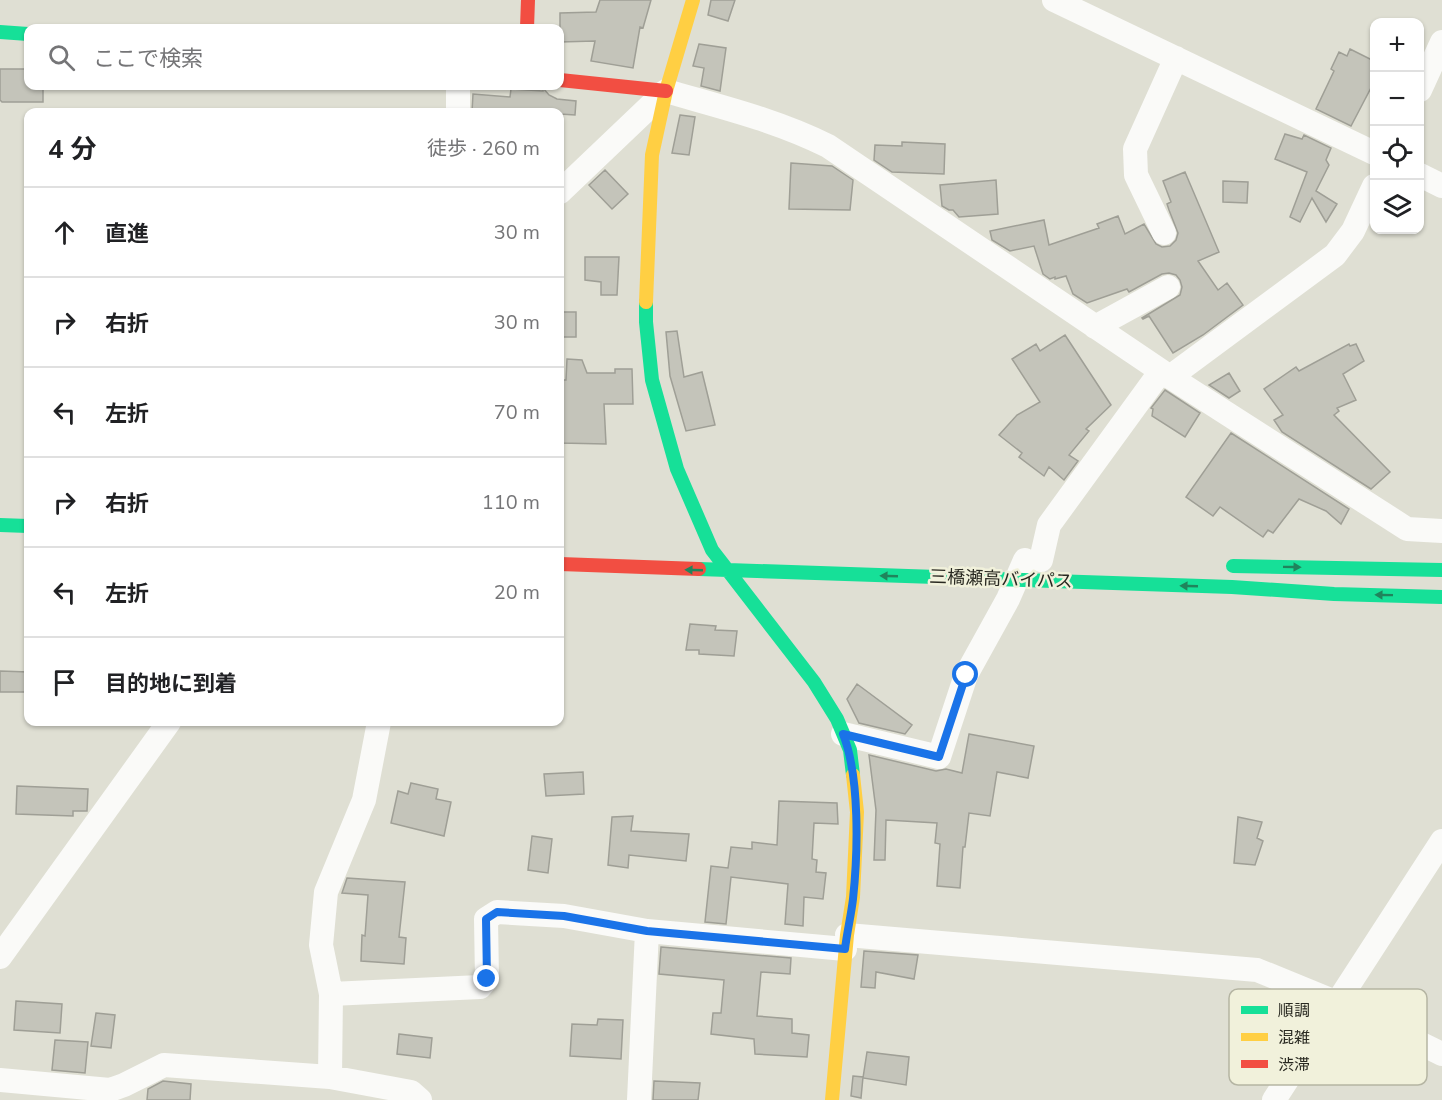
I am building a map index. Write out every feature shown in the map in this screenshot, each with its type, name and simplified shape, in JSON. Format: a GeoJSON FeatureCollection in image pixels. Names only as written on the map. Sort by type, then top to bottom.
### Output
{"type":"FeatureCollection","features":[{"type":"Feature","properties":{"kind":"main road"},"geometry":{"type":"LineString","coordinates":[[527,24],[528,0]]}},
{"type":"Feature","properties":{"kind":"main road"},"geometry":{"type":"LineString","coordinates":[[693,0],[666,91],[652,155],[646,265],[646,322],[652,380],[677,469],[706,550],[728,571],[814,682],[837,718],[850,750],[857,812],[853,897],[846,942],[832,1100]]}},
{"type":"Feature","properties":{"kind":"main road"},"geometry":{"type":"LineString","coordinates":[[0,32],[24,34]]}},
{"type":"Feature","properties":{"kind":"main road"},"geometry":{"type":"LineString","coordinates":[[564,80],[666,91]]}},
{"type":"Feature","properties":{"kind":"main road"},"geometry":{"type":"LineString","coordinates":[[0,525],[24,526]]}},
{"type":"Feature","properties":{"kind":"main road"},"geometry":{"type":"LineString","coordinates":[[706,550],[735,551]]}},
{"type":"Feature","properties":{"kind":"main road","name":"三橋瀬高バイパス"},"geometry":{"type":"LineString","coordinates":[[564,564],[728,571],[1029,564],[1232,587],[1334,594],[1442,597]]}},
{"type":"Feature","properties":{"kind":"main road"},"geometry":{"type":"LineString","coordinates":[[1222,566],[1442,570]]}},
{"type":"Feature","properties":{"kind":"street"},"geometry":{"type":"LineString","coordinates":[[1053,0],[1370,151]]}},
{"type":"Feature","properties":{"kind":"street"},"geometry":{"type":"LineString","coordinates":[[1424,80],[1442,42]]}},
{"type":"Feature","properties":{"kind":"street"},"geometry":{"type":"LineString","coordinates":[[1164,233],[1136,175],[1136,149],[1176,58]]}},
{"type":"Feature","properties":{"kind":"street"},"geometry":{"type":"LineString","coordinates":[[458,90],[458,108]]}},
{"type":"Feature","properties":{"kind":"street"},"geometry":{"type":"LineString","coordinates":[[564,188],[666,91],[805,134],[828,146],[1165,374],[1407,529],[1442,531]]}},
{"type":"Feature","properties":{"kind":"street"},"geometry":{"type":"LineString","coordinates":[[1424,177],[1442,186]]}},
{"type":"Feature","properties":{"kind":"street"},"geometry":{"type":"LineString","coordinates":[[843,734],[939,757],[966,675],[1049,525],[1165,374],[1335,255],[1353,231],[1370,195]]}},
{"type":"Feature","properties":{"kind":"street"},"geometry":{"type":"LineString","coordinates":[[1095,327],[1168,287]]}},
{"type":"Feature","properties":{"kind":"street"},"geometry":{"type":"LineString","coordinates":[[0,957],[166,726]]}},
{"type":"Feature","properties":{"kind":"street"},"geometry":{"type":"LineString","coordinates":[[330,1077],[331,994],[321,945],[326,892],[364,800],[378,726]]}},
{"type":"Feature","properties":{"kind":"street"},"geometry":{"type":"LineString","coordinates":[[1347,989],[1442,841]]}},
{"type":"Feature","properties":{"kind":"street"},"geometry":{"type":"LineString","coordinates":[[331,994],[480,987],[487,979],[486,919],[497,912],[564,916],[647,931],[1257,970],[1304,989]]}},
{"type":"Feature","properties":{"kind":"street"},"geometry":{"type":"LineString","coordinates":[[639,1100],[647,931]]}},
{"type":"Feature","properties":{"kind":"street"},"geometry":{"type":"LineString","coordinates":[[1427,1047],[1442,1054]]}},
{"type":"Feature","properties":{"kind":"street"},"geometry":{"type":"LineString","coordinates":[[0,1080],[123,1093],[164,1065],[330,1077],[411,1092],[420,1100]]}},
{"type":"Feature","properties":{"kind":"street"},"geometry":{"type":"LineString","coordinates":[[1274,1100],[1284,1085]]}},
{"type":"Feature","properties":{"kind":"building"},"geometry":{"type":"Polygon","coordinates":[[[600,0],[651,0],[643,28],[640,27],[633,68],[591,61],[595,41],[564,42],[564,24],[560,24],[560,13],[596,12],[600,0]]]}},
{"type":"Feature","properties":{"kind":"building"},"geometry":{"type":"Polygon","coordinates":[[[711,0],[735,0],[728,21],[708,15],[711,0]]]}},
{"type":"Feature","properties":{"kind":"building"},"geometry":{"type":"Polygon","coordinates":[[[699,44],[726,48],[720,91],[701,86],[704,68],[693,66],[699,44]]]}},
{"type":"Feature","properties":{"kind":"building"},"geometry":{"type":"Polygon","coordinates":[[[1350,49],[1370,59],[1370,90],[1351,126],[1316,109],[1334,71],[1331,69],[1339,52],[1347,56],[1350,49]]]}},
{"type":"Feature","properties":{"kind":"building"},"geometry":{"type":"Polygon","coordinates":[[[0,69],[24,69],[24,90],[43,90],[43,102],[2,102],[0,100],[0,69]]]}},
{"type":"Feature","properties":{"kind":"building"},"geometry":{"type":"Polygon","coordinates":[[[511,90],[543,91],[557,99],[576,101],[575,115],[564,114],[564,108],[472,108],[473,94],[510,97],[511,90]]]}},
{"type":"Feature","properties":{"kind":"building"},"geometry":{"type":"Polygon","coordinates":[[[680,115],[695,117],[689,155],[672,153],[680,115]]]}},
{"type":"Feature","properties":{"kind":"building"},"geometry":{"type":"Polygon","coordinates":[[[1285,134],[1302,139],[1304,135],[1331,148],[1326,160],[1329,165],[1316,191],[1337,204],[1326,222],[1312,198],[1300,222],[1290,217],[1307,172],[1275,159],[1285,134]]]}},
{"type":"Feature","properties":{"kind":"building"},"geometry":{"type":"Polygon","coordinates":[[[902,142],[945,144],[944,174],[892,172],[874,160],[875,145],[902,146],[902,142]]]}},
{"type":"Feature","properties":{"kind":"building"},"geometry":{"type":"Polygon","coordinates":[[[791,163],[832,166],[853,180],[850,210],[789,209],[791,163]]]}},
{"type":"Feature","properties":{"kind":"building"},"geometry":{"type":"Polygon","coordinates":[[[605,170],[628,194],[612,209],[589,185],[605,170]]]}},
{"type":"Feature","properties":{"kind":"building"},"geometry":{"type":"Polygon","coordinates":[[[1185,172],[1219,252],[1198,261],[1218,290],[1227,283],[1243,305],[1203,335],[1173,353],[1149,316],[1142,318],[1180,295],[1182,287],[1176,275],[1162,274],[1129,292],[1127,289],[1087,303],[1073,294],[1066,276],[1050,279],[1043,274],[1034,246],[1010,251],[992,240],[990,231],[1044,220],[1049,245],[1099,228],[1097,224],[1118,216],[1125,234],[1144,224],[1156,244],[1162,247],[1170,246],[1176,240],[1178,233],[1167,204],[1171,202],[1163,181],[1185,172]]]}},
{"type":"Feature","properties":{"kind":"building"},"geometry":{"type":"Polygon","coordinates":[[[996,180],[998,214],[959,217],[953,210],[942,206],[940,185],[996,180]]]}},
{"type":"Feature","properties":{"kind":"building"},"geometry":{"type":"Polygon","coordinates":[[[1223,181],[1248,182],[1247,203],[1223,202],[1223,181]]]}},
{"type":"Feature","properties":{"kind":"building"},"geometry":{"type":"Polygon","coordinates":[[[585,257],[619,257],[617,295],[601,295],[601,282],[585,280],[585,257]]]}},
{"type":"Feature","properties":{"kind":"building"},"geometry":{"type":"Polygon","coordinates":[[[564,312],[576,312],[576,337],[564,337],[564,312]]]}},
{"type":"Feature","properties":{"kind":"building"},"geometry":{"type":"Polygon","coordinates":[[[677,331],[684,377],[702,372],[715,425],[686,431],[670,376],[666,332],[677,331]]]}},
{"type":"Feature","properties":{"kind":"building"},"geometry":{"type":"Polygon","coordinates":[[[1065,335],[1111,405],[1086,429],[1089,431],[1069,455],[1078,461],[1064,480],[1049,467],[1044,476],[1019,457],[1022,453],[999,435],[1017,415],[1040,402],[1012,359],[1036,344],[1040,351],[1065,335]]]}},
{"type":"Feature","properties":{"kind":"building"},"geometry":{"type":"Polygon","coordinates":[[[1349,344],[1350,346],[1356,344],[1364,361],[1343,374],[1356,400],[1337,408],[1339,411],[1334,415],[1390,472],[1371,489],[1282,432],[1274,420],[1283,415],[1264,389],[1296,367],[1299,371],[1349,344]]]}},
{"type":"Feature","properties":{"kind":"building"},"geometry":{"type":"Polygon","coordinates":[[[567,359],[582,360],[587,373],[615,373],[615,369],[632,369],[633,404],[604,404],[606,444],[564,443],[564,380],[566,380],[567,359]]]}},
{"type":"Feature","properties":{"kind":"building"},"geometry":{"type":"Polygon","coordinates":[[[1229,373],[1240,391],[1229,398],[1209,385],[1229,373]]]}},
{"type":"Feature","properties":{"kind":"building"},"geometry":{"type":"Polygon","coordinates":[[[1165,390],[1200,413],[1185,437],[1152,416],[1153,409],[1151,408],[1165,390]]]}},
{"type":"Feature","properties":{"kind":"building"},"geometry":{"type":"Polygon","coordinates":[[[1231,433],[1349,509],[1341,524],[1326,511],[1299,499],[1273,533],[1268,530],[1263,537],[1220,507],[1213,516],[1186,497],[1231,433]]]}},
{"type":"Feature","properties":{"kind":"building"},"geometry":{"type":"Polygon","coordinates":[[[690,624],[716,626],[715,630],[737,631],[734,656],[699,654],[699,650],[686,650],[690,624]]]}},
{"type":"Feature","properties":{"kind":"building"},"geometry":{"type":"Polygon","coordinates":[[[0,671],[24,672],[24,692],[0,692],[0,671]]]}},
{"type":"Feature","properties":{"kind":"building"},"geometry":{"type":"Polygon","coordinates":[[[857,684],[912,725],[905,734],[859,723],[847,699],[857,684]]]}},
{"type":"Feature","properties":{"kind":"building"},"geometry":{"type":"Polygon","coordinates":[[[969,734],[1034,746],[1028,778],[997,772],[990,816],[969,813],[965,847],[963,847],[960,888],[937,886],[940,844],[935,843],[937,823],[886,820],[885,860],[874,860],[876,810],[869,755],[936,771],[946,769],[962,773],[969,734]]]}},
{"type":"Feature","properties":{"kind":"building"},"geometry":{"type":"Polygon","coordinates":[[[583,772],[584,794],[546,796],[544,774],[583,772]]]}},
{"type":"Feature","properties":{"kind":"building"},"geometry":{"type":"Polygon","coordinates":[[[411,783],[438,789],[436,799],[451,802],[444,836],[391,823],[398,791],[408,794],[411,783]]]}},
{"type":"Feature","properties":{"kind":"building"},"geometry":{"type":"Polygon","coordinates":[[[17,786],[88,789],[87,811],[73,811],[73,816],[16,814],[17,786]]]}},
{"type":"Feature","properties":{"kind":"building"},"geometry":{"type":"Polygon","coordinates":[[[779,801],[837,803],[838,824],[814,823],[812,859],[817,860],[816,872],[826,873],[823,899],[804,897],[803,926],[785,924],[788,884],[731,877],[726,924],[705,922],[711,866],[728,868],[731,847],[752,849],[752,842],[777,845],[779,801]]]}},
{"type":"Feature","properties":{"kind":"building"},"geometry":{"type":"Polygon","coordinates":[[[633,816],[631,831],[689,834],[686,861],[629,855],[628,868],[608,865],[612,817],[633,816]]]}},
{"type":"Feature","properties":{"kind":"building"},"geometry":{"type":"Polygon","coordinates":[[[1238,817],[1262,822],[1257,838],[1263,841],[1255,865],[1234,863],[1238,817]]]}},
{"type":"Feature","properties":{"kind":"building"},"geometry":{"type":"Polygon","coordinates":[[[532,836],[552,839],[548,873],[528,870],[532,836]]]}},
{"type":"Feature","properties":{"kind":"building"},"geometry":{"type":"Polygon","coordinates":[[[347,878],[405,882],[399,937],[406,938],[404,964],[361,961],[368,895],[342,893],[347,878]]]}},
{"type":"Feature","properties":{"kind":"building"},"geometry":{"type":"Polygon","coordinates":[[[661,947],[791,958],[790,974],[761,972],[757,1016],[792,1019],[792,1033],[809,1035],[807,1057],[755,1054],[754,1039],[711,1034],[713,1013],[721,1013],[724,980],[659,974],[661,947]]]}},
{"type":"Feature","properties":{"kind":"building"},"geometry":{"type":"Polygon","coordinates":[[[864,951],[918,955],[914,979],[876,972],[875,988],[861,987],[864,951]]]}},
{"type":"Feature","properties":{"kind":"building"},"geometry":{"type":"Polygon","coordinates":[[[16,1001],[62,1004],[60,1033],[14,1030],[16,1001]]]}},
{"type":"Feature","properties":{"kind":"building"},"geometry":{"type":"Polygon","coordinates":[[[96,1013],[115,1015],[111,1048],[91,1046],[96,1013]]]}},
{"type":"Feature","properties":{"kind":"building"},"geometry":{"type":"Polygon","coordinates":[[[598,1019],[623,1020],[621,1059],[570,1056],[572,1024],[597,1025],[598,1019]]]}},
{"type":"Feature","properties":{"kind":"building"},"geometry":{"type":"Polygon","coordinates":[[[399,1034],[432,1038],[430,1058],[397,1054],[399,1034]]]}},
{"type":"Feature","properties":{"kind":"building"},"geometry":{"type":"Polygon","coordinates":[[[55,1040],[88,1042],[85,1073],[52,1070],[55,1040]]]}},
{"type":"Feature","properties":{"kind":"building"},"geometry":{"type":"Polygon","coordinates":[[[867,1052],[909,1057],[906,1085],[863,1078],[867,1052]]]}},
{"type":"Feature","properties":{"kind":"building"},"geometry":{"type":"Polygon","coordinates":[[[853,1076],[863,1077],[861,1098],[851,1096],[853,1076]]]}},
{"type":"Feature","properties":{"kind":"building"},"geometry":{"type":"Polygon","coordinates":[[[163,1081],[191,1084],[190,1100],[147,1100],[148,1089],[163,1081]]]}},
{"type":"Feature","properties":{"kind":"building"},"geometry":{"type":"Polygon","coordinates":[[[654,1081],[700,1083],[698,1100],[653,1100],[654,1081]]]}},
{"type":"Feature","properties":{"kind":"traffic: fast"},"geometry":{"type":"LineString","coordinates":[[0,32],[24,34]]}},
{"type":"Feature","properties":{"kind":"traffic: fast"},"geometry":{"type":"LineString","coordinates":[[646,302],[652,380],[677,469],[712,550],[814,682],[837,719],[850,750],[853,775]]}},
{"type":"Feature","properties":{"kind":"traffic: fast"},"geometry":{"type":"LineString","coordinates":[[0,525],[24,526]]}},
{"type":"Feature","properties":{"kind":"traffic: fast"},"geometry":{"type":"LineString","coordinates":[[1233,566],[1442,570]]}},
{"type":"Feature","properties":{"kind":"traffic: fast"},"geometry":{"type":"LineString","coordinates":[[699,569],[1232,587],[1334,594],[1442,597]]}},
{"type":"Feature","properties":{"kind":"traffic: slow"},"geometry":{"type":"LineString","coordinates":[[646,302],[652,155],[666,91],[693,0]]}},
{"type":"Feature","properties":{"kind":"traffic: slow"},"geometry":{"type":"LineString","coordinates":[[832,1100],[847,935],[853,897],[857,812],[853,775]]}},
{"type":"Feature","properties":{"kind":"traffic: jam"},"geometry":{"type":"LineString","coordinates":[[527,24],[528,0]]}},
{"type":"Feature","properties":{"kind":"traffic: jam"},"geometry":{"type":"LineString","coordinates":[[564,80],[666,91]]}},
{"type":"Feature","properties":{"kind":"traffic: jam"},"geometry":{"type":"LineString","coordinates":[[564,564],[699,569]]}},
{"type":"Feature","properties":{"kind":"route"},"geometry":{"type":"LineString","coordinates":[[487,979],[486,919],[497,912],[564,916],[647,931],[845,949],[853,897],[857,812],[850,750],[843,734],[939,757],[966,675]]}}]}
